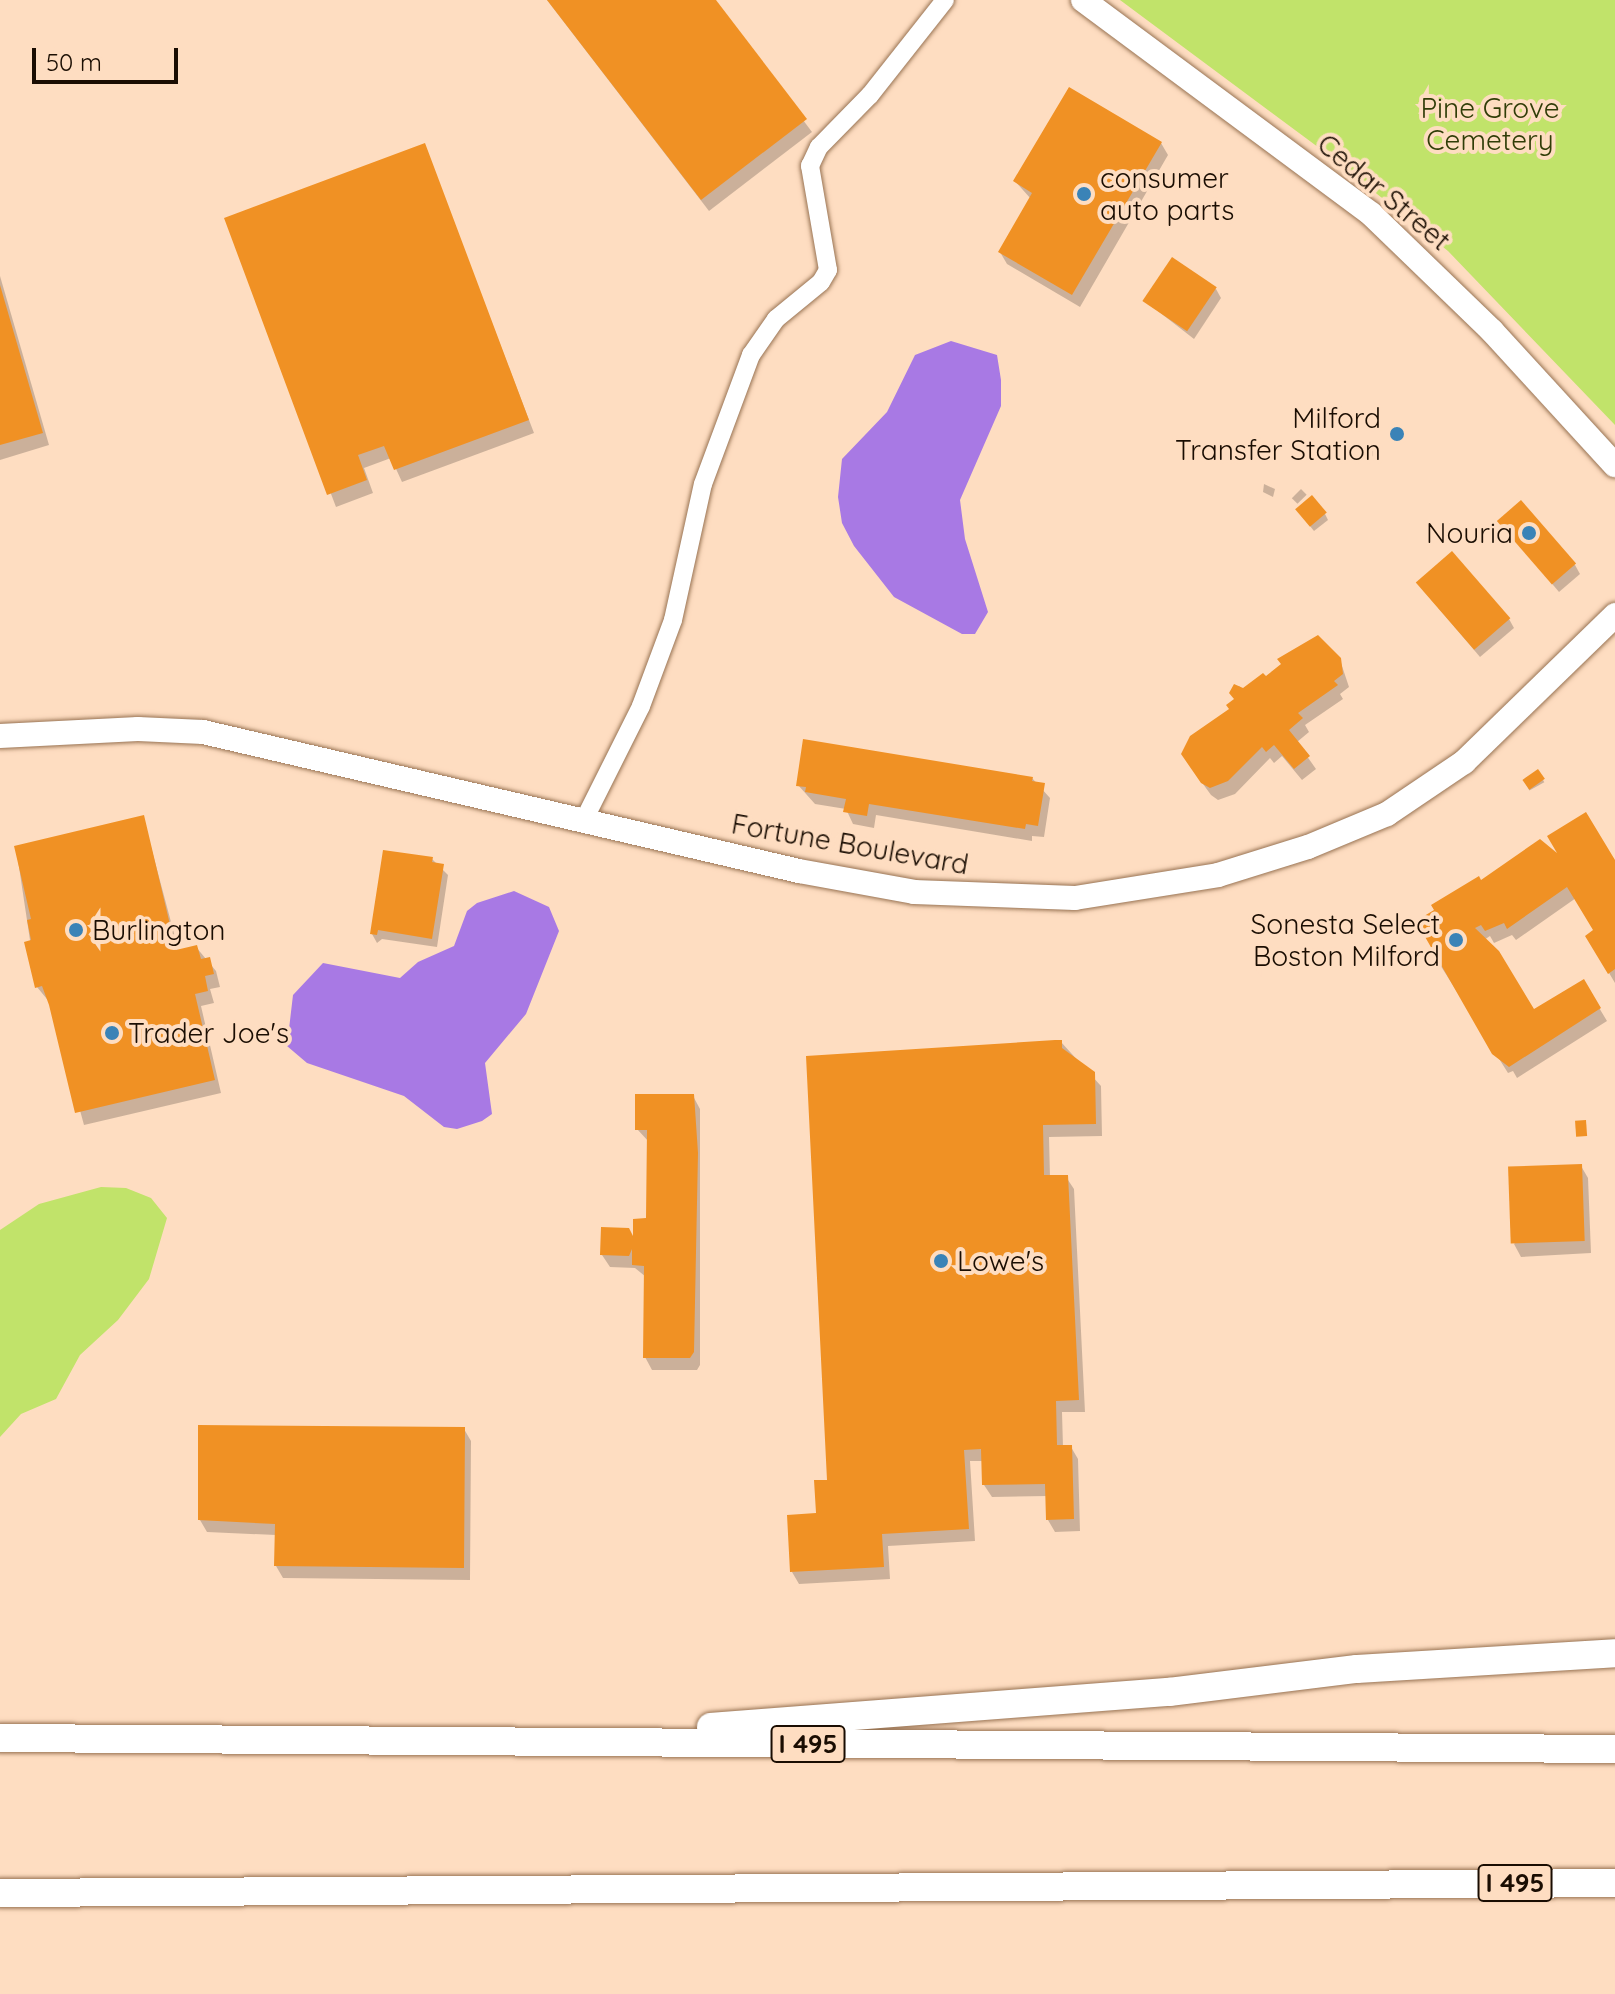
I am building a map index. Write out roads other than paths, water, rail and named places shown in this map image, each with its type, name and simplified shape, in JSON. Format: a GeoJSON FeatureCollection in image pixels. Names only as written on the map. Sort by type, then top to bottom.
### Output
{"type":"FeatureCollection","features":[{"type":"Feature","properties":{"kind":"highway"},"geometry":{"type":"LineString","coordinates":[[499,1742],[963,1709],[1357,1669],[1615,1653]]}},
{"type":"Feature","properties":{"kind":"highway","name":"I 495"},"geometry":{"type":"LineString","coordinates":[[0,1738],[1615,1749]]}},
{"type":"Feature","properties":{"kind":"highway"},"geometry":{"type":"LineString","coordinates":[[1414,1881],[1615,1902]]}},
{"type":"Feature","properties":{"kind":"highway","name":"I 495"},"geometry":{"type":"LineString","coordinates":[[0,1893],[1414,1881],[1615,1883]]}},
{"type":"Feature","properties":{"kind":"main road","name":"Cedar Street"},"geometry":{"type":"LineString","coordinates":[[1083,0],[1371,214],[1502,341],[1615,465]]}},
{"type":"Feature","properties":{"kind":"main road","name":"Fortune Boulevard"},"geometry":{"type":"LineString","coordinates":[[0,736],[138,729],[203,732],[789,869],[914,892],[1043,898],[1142,891],[1260,863],[1407,804],[1464,762],[1615,615]]}},
{"type":"Feature","properties":{"kind":"main road"},"geometry":{"type":"LineString","coordinates":[[1570,661],[1615,639]]}},
{"type":"Feature","properties":{"kind":"street"},"geometry":{"type":"LineString","coordinates":[[584,820],[641,706],[673,620],[703,484],[751,355],[776,319],[821,282],[828,270],[810,166],[819,147],[870,95],[945,0]]}},
{"type":"Feature","properties":{"kind":"place","name":"consumer auto parts"},"geometry":{"type":"Point","coordinates":[1084,194]}},
{"type":"Feature","properties":{"kind":"place","name":"Milford Transfer Station"},"geometry":{"type":"Point","coordinates":[1397,434]}},
{"type":"Feature","properties":{"kind":"place","name":"Nouria"},"geometry":{"type":"Point","coordinates":[1529,533]}},
{"type":"Feature","properties":{"kind":"place","name":"Burlington"},"geometry":{"type":"Point","coordinates":[76,930]}},
{"type":"Feature","properties":{"kind":"place","name":"Sonesta Select Boston Milford"},"geometry":{"type":"Point","coordinates":[1456,940]}},
{"type":"Feature","properties":{"kind":"place","name":"Trader Joe's"},"geometry":{"type":"Point","coordinates":[112,1033]}},
{"type":"Feature","properties":{"kind":"place","name":"Lowe's"},"geometry":{"type":"Point","coordinates":[941,1261]}},
{"type":"Feature","properties":{"kind":"park label","name":"Pine Grove Cemetery"},"geometry":{"type":"Point","coordinates":[1490,124]}}]}
